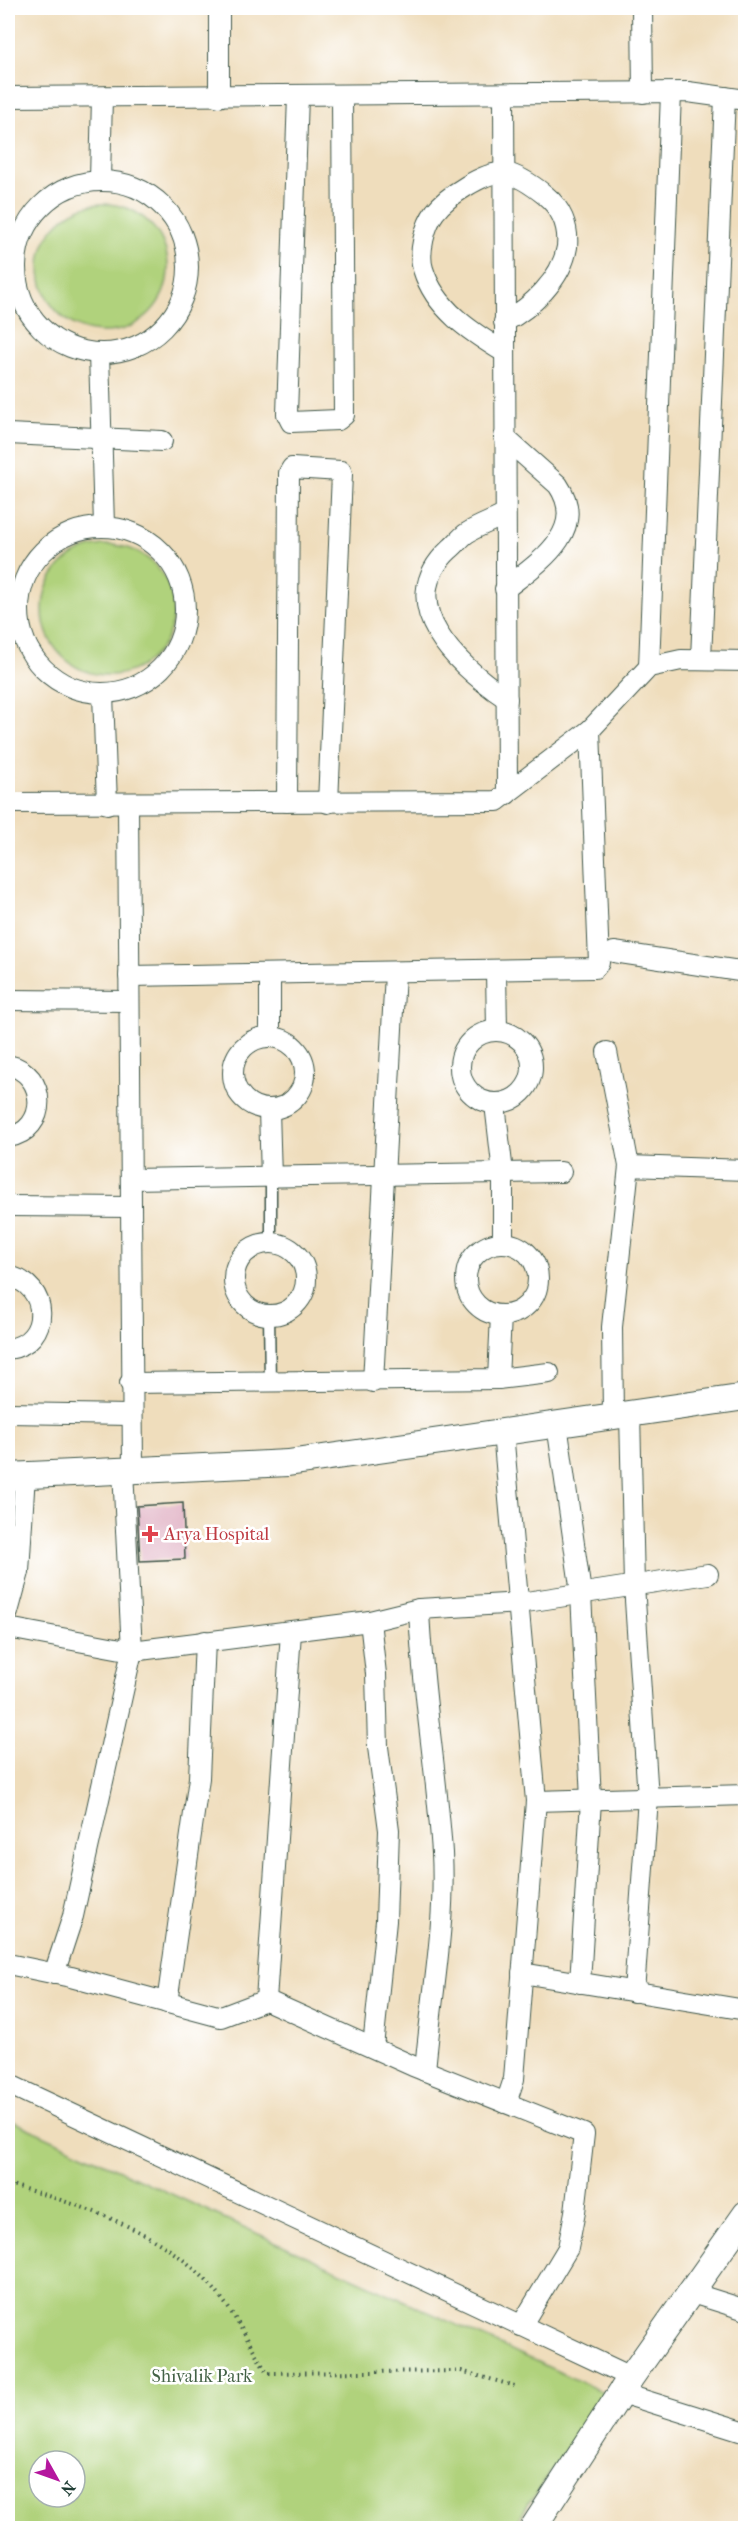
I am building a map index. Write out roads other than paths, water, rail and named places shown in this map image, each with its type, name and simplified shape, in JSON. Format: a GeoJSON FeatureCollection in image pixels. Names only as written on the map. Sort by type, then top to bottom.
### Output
{"type":"FeatureCollection","features":[{"type":"Feature","properties":{"kind":"street"},"geometry":{"type":"LineString","coordinates":[[219,8],[219,97]]}},
{"type":"Feature","properties":{"kind":"street"},"geometry":{"type":"LineString","coordinates":[[642,8],[643,93]]}},
{"type":"Feature","properties":{"kind":"street"},"geometry":{"type":"LineString","coordinates":[[8,97],[687,92],[746,100]]}},
{"type":"Feature","properties":{"kind":"street"},"geometry":{"type":"LineString","coordinates":[[649,667],[671,93]]}},
{"type":"Feature","properties":{"kind":"street"},"geometry":{"type":"LineString","coordinates":[[504,94],[504,515],[507,794]]}},
{"type":"Feature","properties":{"kind":"street"},"geometry":{"type":"LineString","coordinates":[[297,96],[287,414],[291,422],[338,420],[344,415],[342,96]]}},
{"type":"Feature","properties":{"kind":"street"},"geometry":{"type":"LineString","coordinates":[[100,180],[102,97]]}},
{"type":"Feature","properties":{"kind":"street"},"geometry":{"type":"LineString","coordinates":[[701,659],[725,97]]}},
{"type":"Feature","properties":{"kind":"street"},"geometry":{"type":"LineString","coordinates":[[504,322],[519,315],[552,280],[565,257],[567,244],[564,220],[552,201],[543,193],[505,173],[488,174],[471,182],[435,211],[422,253],[423,268],[445,308],[462,325],[504,352]]}},
{"type":"Feature","properties":{"kind":"street"},"geometry":{"type":"LineString","coordinates":[[100,180],[134,187],[163,205],[182,234],[189,267],[185,290],[176,311],[162,329],[143,343],[122,351],[99,353],[73,348],[49,336],[31,316],[19,293],[16,266],[20,240],[38,210],[51,197],[74,185],[100,180]]}},
{"type":"Feature","properties":{"kind":"street"},"geometry":{"type":"LineString","coordinates":[[99,353],[104,526]]}},
{"type":"Feature","properties":{"kind":"street"},"geometry":{"type":"LineString","coordinates":[[8,434],[162,441]]}},
{"type":"Feature","properties":{"kind":"street"},"geometry":{"type":"LineString","coordinates":[[504,437],[558,485],[564,494],[569,516],[567,529],[556,545],[505,589]]}},
{"type":"Feature","properties":{"kind":"street"},"geometry":{"type":"LineString","coordinates":[[287,802],[289,473],[292,468],[340,471],[342,474],[328,803]]}},
{"type":"Feature","properties":{"kind":"street"},"geometry":{"type":"LineString","coordinates":[[504,515],[466,534],[438,560],[429,579],[426,601],[431,623],[448,648],[486,684],[507,699]]}},
{"type":"Feature","properties":{"kind":"street"},"geometry":{"type":"LineString","coordinates":[[104,526],[132,531],[157,546],[175,569],[185,596],[184,625],[175,652],[156,674],[131,689],[103,694],[73,688],[46,674],[33,658],[23,640],[18,620],[19,600],[24,580],[34,562],[47,547],[64,535],[83,528],[104,526]]}},
{"type":"Feature","properties":{"kind":"street"},"geometry":{"type":"LineString","coordinates":[[8,803],[497,801],[590,730],[649,667],[681,660],[746,661]]}},
{"type":"Feature","properties":{"kind":"street"},"geometry":{"type":"LineString","coordinates":[[103,694],[107,804]]}},
{"type":"Feature","properties":{"kind":"street"},"geometry":{"type":"LineString","coordinates":[[129,976],[595,968],[599,963],[590,730]]}},
{"type":"Feature","properties":{"kind":"street"},"geometry":{"type":"LineString","coordinates":[[54,1974],[73,1916],[132,1651],[128,1470],[131,1179],[128,804]]}},
{"type":"Feature","properties":{"kind":"street"},"geometry":{"type":"LineString","coordinates":[[614,952],[746,972]]}},
{"type":"Feature","properties":{"kind":"street"},"geometry":{"type":"LineString","coordinates":[[496,971],[497,1030]]}},
{"type":"Feature","properties":{"kind":"street"},"geometry":{"type":"LineString","coordinates":[[373,1382],[394,973]]}},
{"type":"Feature","properties":{"kind":"street"},"geometry":{"type":"LineString","coordinates":[[270,975],[270,1036]]}},
{"type":"Feature","properties":{"kind":"street"},"geometry":{"type":"LineString","coordinates":[[8,1000],[129,1001]]}},
{"type":"Feature","properties":{"kind":"street"},"geometry":{"type":"LineString","coordinates":[[497,1030],[510,1033],[520,1039],[528,1049],[532,1061],[532,1074],[523,1091],[508,1102],[495,1104],[474,1096],[466,1088],[459,1066],[467,1045],[485,1032],[497,1030]]}},
{"type":"Feature","properties":{"kind":"street"},"geometry":{"type":"LineString","coordinates":[[270,1036],[283,1039],[294,1046],[302,1055],[306,1067],[305,1080],[300,1092],[286,1105],[268,1110],[247,1102],[239,1094],[232,1072],[240,1051],[259,1038],[270,1036]]}},
{"type":"Feature","properties":{"kind":"street"},"geometry":{"type":"LineString","coordinates":[[607,1053],[629,1166],[612,1327],[622,1416],[648,1798],[634,1992]]}},
{"type":"Feature","properties":{"kind":"street"},"geometry":{"type":"LineString","coordinates":[[8,1065],[27,1074],[35,1084],[39,1096],[39,1108],[34,1120],[26,1130],[8,1137]]}},
{"type":"Feature","properties":{"kind":"street"},"geometry":{"type":"LineString","coordinates":[[495,1104],[503,1173],[502,1242]]}},
{"type":"Feature","properties":{"kind":"street"},"geometry":{"type":"LineString","coordinates":[[268,1110],[271,1178]]}},
{"type":"Feature","properties":{"kind":"street"},"geometry":{"type":"LineString","coordinates":[[629,1166],[746,1170]]}},
{"type":"Feature","properties":{"kind":"street"},"geometry":{"type":"LineString","coordinates":[[131,1179],[561,1172]]}},
{"type":"Feature","properties":{"kind":"street"},"geometry":{"type":"LineString","coordinates":[[8,1206],[131,1207]]}},
{"type":"Feature","properties":{"kind":"street"},"geometry":{"type":"LineString","coordinates":[[271,1242],[292,1250],[300,1258],[306,1280],[304,1291],[291,1309],[269,1315],[256,1313],[241,1302],[233,1285],[238,1260],[247,1250],[258,1244],[271,1242]]}},
{"type":"Feature","properties":{"kind":"street"},"geometry":{"type":"LineString","coordinates":[[502,1242],[515,1244],[530,1256],[538,1273],[538,1286],[525,1307],[513,1313],[501,1315],[480,1308],[472,1300],[465,1278],[467,1267],[481,1248],[502,1242]]}},
{"type":"Feature","properties":{"kind":"street"},"geometry":{"type":"LineString","coordinates":[[8,1276],[27,1284],[35,1292],[42,1314],[34,1335],[26,1343],[8,1349]]}},
{"type":"Feature","properties":{"kind":"street"},"geometry":{"type":"LineString","coordinates":[[498,1379],[501,1315]]}},
{"type":"Feature","properties":{"kind":"street"},"geometry":{"type":"LineString","coordinates":[[130,1383],[373,1382],[498,1379],[549,1373]]}},
{"type":"Feature","properties":{"kind":"street"},"geometry":{"type":"LineString","coordinates":[[8,1612],[19,1572],[16,1475],[288,1462],[746,1397]]}},
{"type":"Feature","properties":{"kind":"street"},"geometry":{"type":"LineString","coordinates":[[8,1413],[130,1415]]}},
{"type":"Feature","properties":{"kind":"street"},"geometry":{"type":"LineString","coordinates":[[557,1424],[581,1593],[591,1800],[580,1983]]}},
{"type":"Feature","properties":{"kind":"street"},"geometry":{"type":"LineString","coordinates":[[503,1432],[536,1801],[514,2079],[506,2103]]}},
{"type":"Feature","properties":{"kind":"street"},"geometry":{"type":"LineString","coordinates":[[8,1628],[132,1651],[370,1622],[419,1609],[520,1603],[708,1574]]}},
{"type":"Feature","properties":{"kind":"street"},"geometry":{"type":"LineString","coordinates":[[419,1609],[421,1656],[442,1854],[442,1917],[425,2071]]}},
{"type":"Feature","properties":{"kind":"street"},"geometry":{"type":"LineString","coordinates":[[370,1622],[376,1674],[378,1747],[389,1830],[386,1921],[373,2047]]}},
{"type":"Feature","properties":{"kind":"street"},"geometry":{"type":"LineString","coordinates":[[266,2000],[291,1632]]}},
{"type":"Feature","properties":{"kind":"street"},"geometry":{"type":"LineString","coordinates":[[167,2003],[199,1778],[205,1641]]}},
{"type":"Feature","properties":{"kind":"street"},"geometry":{"type":"LineString","coordinates":[[536,1801],[746,1795]]}},
{"type":"Feature","properties":{"kind":"street"},"geometry":{"type":"LineString","coordinates":[[8,1964],[221,2017],[266,2000],[425,2071],[584,2134],[575,2212],[568,2248],[521,2326]]}},
{"type":"Feature","properties":{"kind":"street"},"geometry":{"type":"LineString","coordinates":[[522,1973],[746,2010]]}},
{"type":"Feature","properties":{"kind":"street"},"geometry":{"type":"LineString","coordinates":[[8,2085],[521,2326],[626,2385],[746,2432]]}},
{"type":"Feature","properties":{"kind":"street"},"geometry":{"type":"LineString","coordinates":[[533,2529],[626,2385],[746,2214]]}},
{"type":"Feature","properties":{"kind":"street"},"geometry":{"type":"LineString","coordinates":[[692,2293],[746,2310]]}},
{"type":"Feature","properties":{"kind":"lane"},"geometry":{"type":"LineString","coordinates":[[271,1178],[271,1242]]}},
{"type":"Feature","properties":{"kind":"lane"},"geometry":{"type":"LineString","coordinates":[[269,1315],[270,1383]]}},
{"type":"Feature","properties":{"kind":"place","name":"Arya Hospital"},"geometry":{"type":"Point","coordinates":[150,1534]}},
{"type":"Feature","properties":{"kind":"park label","name":"Shivalik Park"},"geometry":{"type":"Point","coordinates":[202,2376]}}]}
